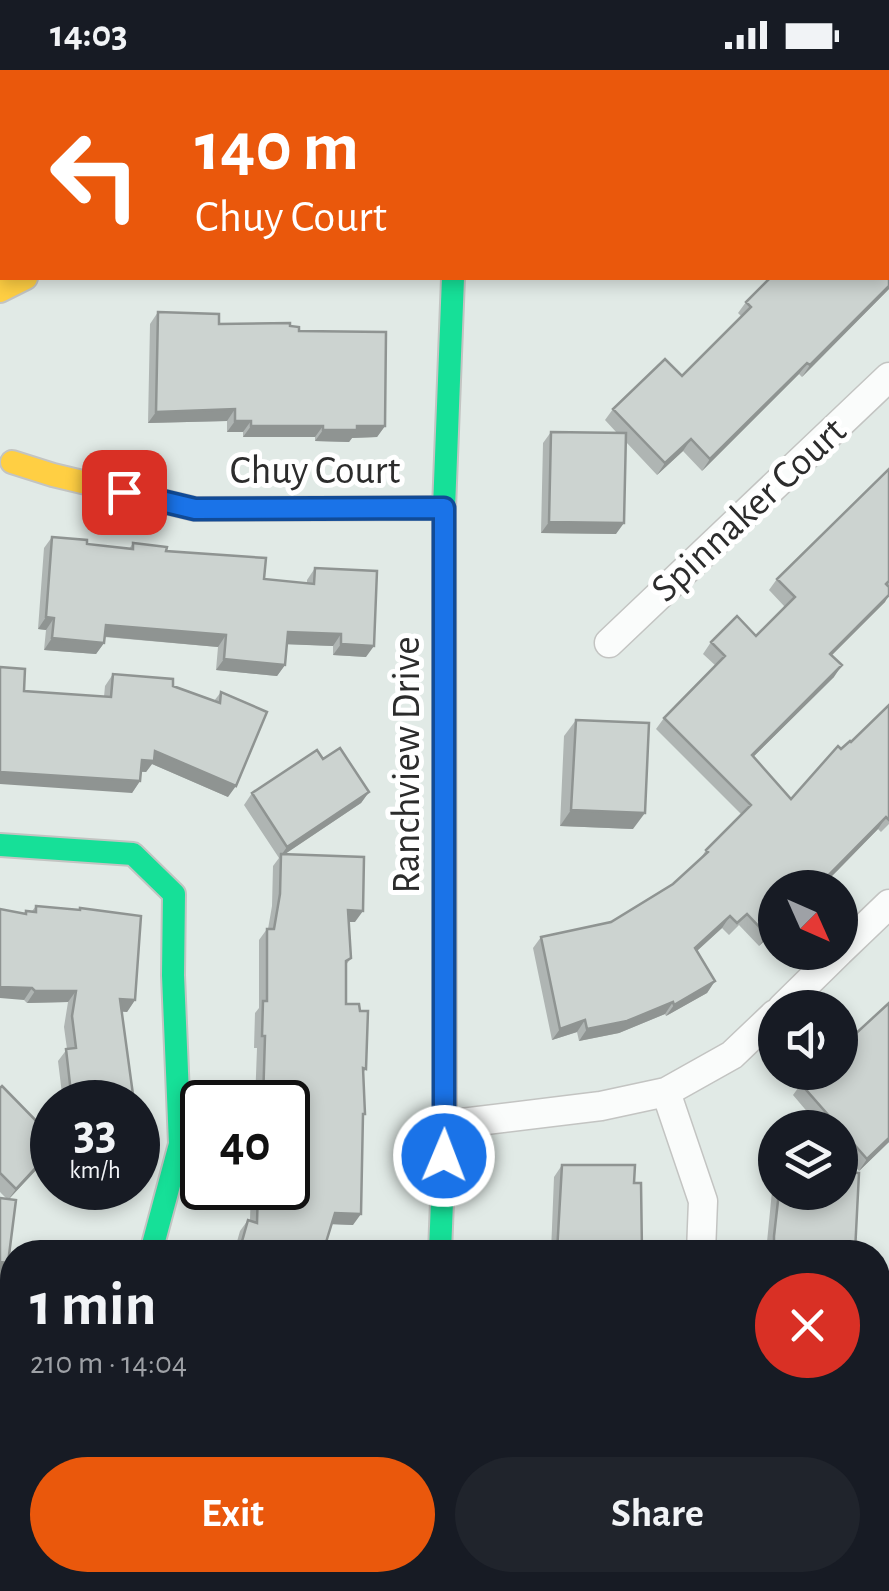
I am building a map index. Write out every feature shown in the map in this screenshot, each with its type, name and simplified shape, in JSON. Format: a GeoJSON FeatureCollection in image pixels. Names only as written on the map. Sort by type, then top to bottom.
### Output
{"type":"FeatureCollection","features":[{"type":"Feature","properties":{"kind":"street","name":"Ranchview Drive"},"geometry":{"type":"LineString","coordinates":[[440,1240],[445,1125],[444,508],[453,280]]}},
{"type":"Feature","properties":{"kind":"street","name":"Spinnaker Court"},"geometry":{"type":"LineString","coordinates":[[609,643],[889,377]]}},
{"type":"Feature","properties":{"kind":"street","name":"Chuy Court"},"geometry":{"type":"LineString","coordinates":[[12,462],[195,509],[444,508]]}},
{"type":"Feature","properties":{"kind":"street"},"geometry":{"type":"LineString","coordinates":[[0,845],[133,854],[174,894],[180,1144],[154,1240]]}},
{"type":"Feature","properties":{"kind":"street"},"geometry":{"type":"LineString","coordinates":[[858,934],[889,904]]}},
{"type":"Feature","properties":{"kind":"street"},"geometry":{"type":"LineString","coordinates":[[800,990],[821,970]]}},
{"type":"Feature","properties":{"kind":"street"},"geometry":{"type":"LineString","coordinates":[[445,1125],[601,1106],[666,1092],[732,1055],[758,1030]]}},
{"type":"Feature","properties":{"kind":"street"},"geometry":{"type":"LineString","coordinates":[[666,1092],[703,1201],[701,1240]]}},
{"type":"Feature","properties":{"kind":"building"},"geometry":{"type":"Polygon","coordinates":[[[768,280],[889,280],[889,286],[810,365],[807,363],[710,459],[691,439],[665,463],[613,409],[665,359],[682,376],[751,307],[746,302],[768,280]]]}},
{"type":"Feature","properties":{"kind":"building"},"geometry":{"type":"Polygon","coordinates":[[[158,312],[219,314],[219,324],[290,323],[299,331],[386,332],[385,426],[323,430],[323,426],[251,426],[251,421],[235,421],[235,409],[156,412],[158,312]]]}},
{"type":"Feature","properties":{"kind":"building"},"geometry":{"type":"Polygon","coordinates":[[[551,432],[626,433],[624,523],[549,522],[551,432]]]}},
{"type":"Feature","properties":{"kind":"building"},"geometry":{"type":"Polygon","coordinates":[[[889,469],[889,595],[830,654],[842,665],[752,755],[791,799],[838,746],[841,749],[851,742],[889,705],[889,820],[886,817],[834,870],[758,870],[758,926],[747,914],[737,923],[730,916],[695,948],[715,981],[674,1005],[673,1002],[627,1021],[587,1029],[585,1020],[560,1029],[541,937],[611,922],[673,884],[751,805],[664,718],[725,656],[711,642],[737,616],[756,636],[795,597],[777,579],[889,469]]]}},
{"type":"Feature","properties":{"kind":"building"},"geometry":{"type":"Polygon","coordinates":[[[52,537],[133,549],[133,543],[167,547],[166,551],[266,558],[264,579],[314,584],[315,568],[377,571],[374,646],[341,644],[341,634],[288,632],[285,665],[224,659],[226,635],[106,625],[104,643],[52,638],[54,618],[46,617],[52,537]]]}},
{"type":"Feature","properties":{"kind":"building"},"geometry":{"type":"Polygon","coordinates":[[[0,667],[25,669],[24,691],[111,697],[113,674],[173,679],[173,686],[220,703],[221,692],[267,712],[236,786],[155,751],[154,761],[142,760],[140,781],[0,772],[0,667]]]}},
{"type":"Feature","properties":{"kind":"building"},"geometry":{"type":"Polygon","coordinates":[[[576,720],[649,723],[645,813],[571,810],[576,720]]]}},
{"type":"Feature","properties":{"kind":"building"},"geometry":{"type":"Polygon","coordinates":[[[340,748],[369,792],[287,847],[252,793],[317,750],[323,759],[340,748]]]}},
{"type":"Feature","properties":{"kind":"building"},"geometry":{"type":"Polygon","coordinates":[[[281,854],[364,857],[363,911],[348,910],[351,958],[346,961],[346,1004],[359,1004],[360,1011],[368,1011],[366,1069],[363,1068],[361,1214],[335,1213],[327,1240],[242,1240],[248,1220],[257,1223],[257,1210],[310,1210],[310,1080],[264,1080],[267,929],[274,929],[281,854]]]}},
{"type":"Feature","properties":{"kind":"building"},"geometry":{"type":"Polygon","coordinates":[[[36,906],[141,916],[135,1000],[120,999],[131,1080],[70,1080],[66,1049],[76,1048],[72,1016],[76,991],[0,987],[0,909],[36,912],[36,906]]]}},
{"type":"Feature","properties":{"kind":"building"},"geometry":{"type":"Polygon","coordinates":[[[889,1003],[889,1138],[867,1159],[858,1149],[858,1110],[824,1110],[806,1090],[858,1090],[858,1031],[889,1003]]]}},
{"type":"Feature","properties":{"kind":"building"},"geometry":{"type":"Polygon","coordinates":[[[0,1088],[30,1115],[30,1174],[16,1189],[0,1173],[0,1088]]]}},
{"type":"Feature","properties":{"kind":"building"},"geometry":{"type":"Polygon","coordinates":[[[562,1165],[635,1165],[634,1183],[641,1183],[642,1240],[558,1240],[562,1165]]]}},
{"type":"Feature","properties":{"kind":"building"},"geometry":{"type":"Polygon","coordinates":[[[0,1198],[16,1200],[11,1240],[0,1240],[0,1198]]]}},
{"type":"Feature","properties":{"kind":"building"},"geometry":{"type":"Polygon","coordinates":[[[777,1210],[857,1210],[856,1240],[774,1240],[777,1210]]]}},
{"type":"Feature","properties":{"kind":"traffic: fast"},"geometry":{"type":"LineString","coordinates":[[440,1240],[445,1125],[444,508],[453,280]]}},
{"type":"Feature","properties":{"kind":"traffic: fast"},"geometry":{"type":"LineString","coordinates":[[0,845],[133,854],[174,894],[180,1144],[154,1240]]}},
{"type":"Feature","properties":{"kind":"traffic: slow"},"geometry":{"type":"LineString","coordinates":[[0,291],[22,280]]}},
{"type":"Feature","properties":{"kind":"traffic: slow"},"geometry":{"type":"LineString","coordinates":[[12,462],[195,509],[444,508]]}},
{"type":"Feature","properties":{"kind":"route"},"geometry":{"type":"LineString","coordinates":[[124,492],[195,509],[444,508],[444,1156]]}}]}
